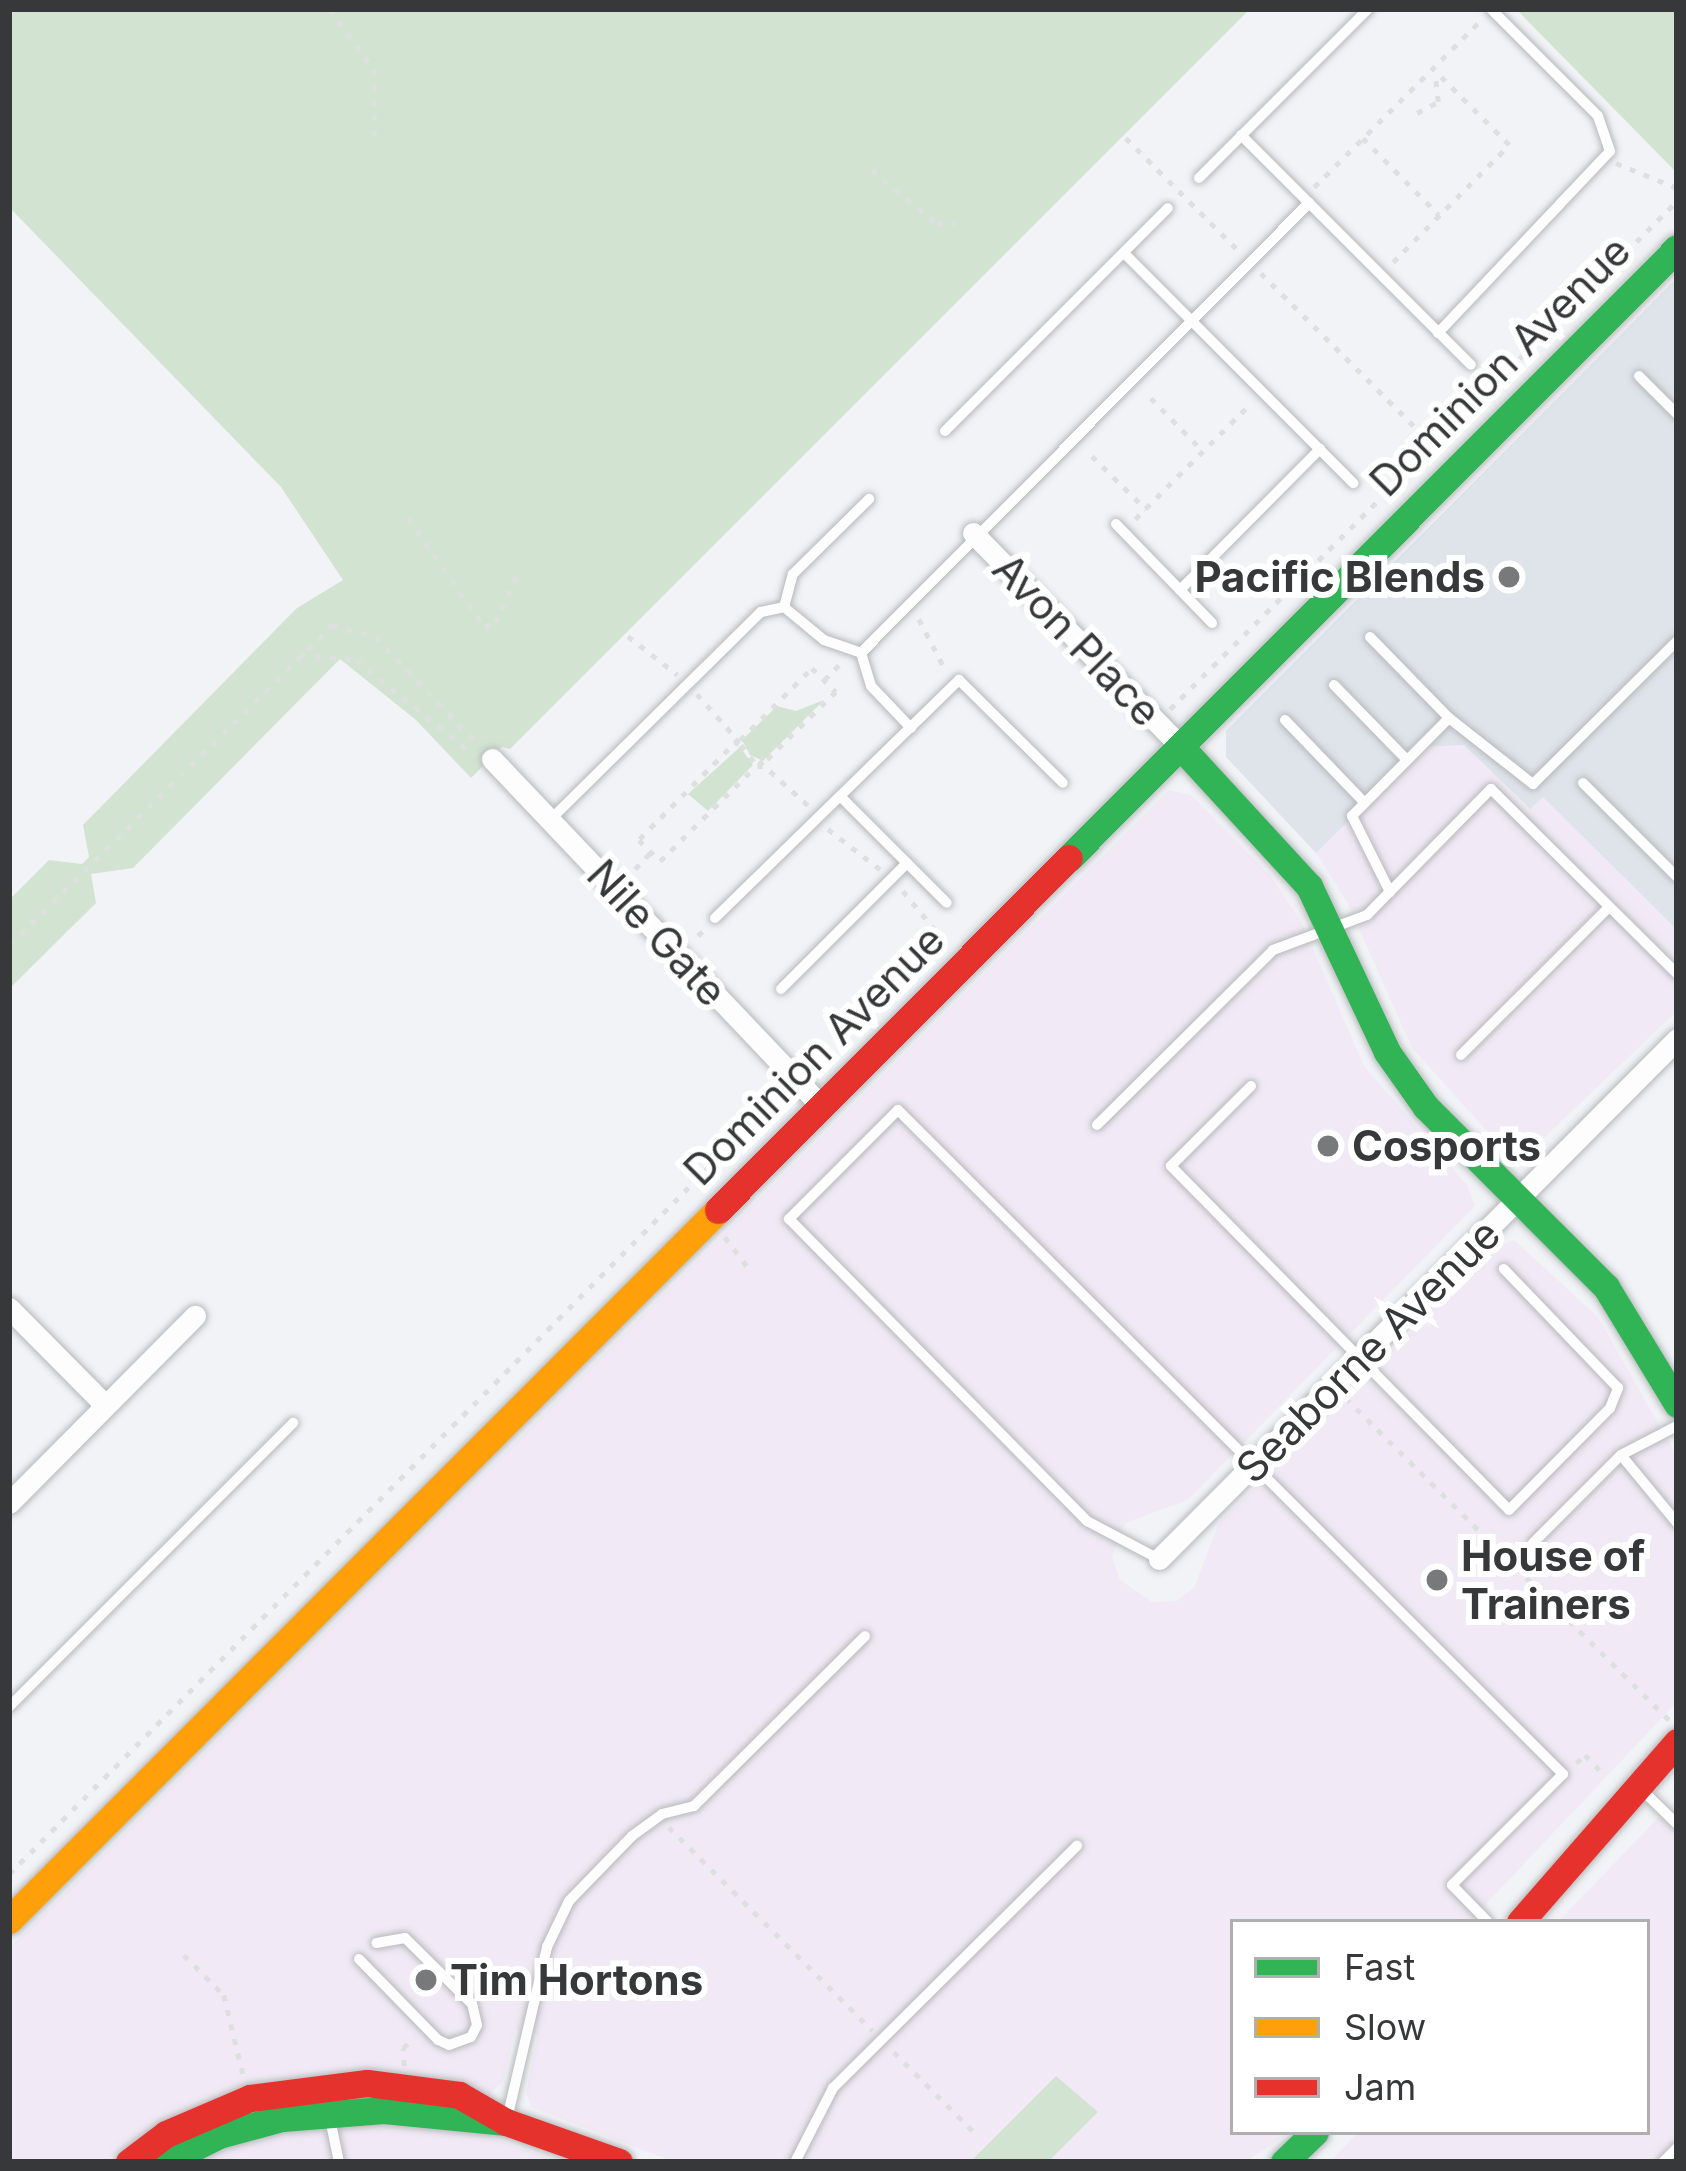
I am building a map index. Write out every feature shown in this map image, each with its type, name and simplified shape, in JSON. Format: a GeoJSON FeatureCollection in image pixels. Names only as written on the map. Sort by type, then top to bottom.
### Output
{"type":"FeatureCollection","features":[{"type":"Feature","properties":{"kind":"main road","name":"Dominion Avenue"},"geometry":{"type":"LineString","coordinates":[[9,1920],[1677,248]]}},
{"type":"Feature","properties":{"kind":"main road"},"geometry":{"type":"LineString","coordinates":[[1181,747],[1291,862],[1331,924],[1387,1052],[1426,1107],[1606,1287],[1677,1404]]}},
{"type":"Feature","properties":{"kind":"main road"},"geometry":{"type":"LineString","coordinates":[[1523,1919],[1641,1789],[1677,1742]]}},
{"type":"Feature","properties":{"kind":"main road"},"geometry":{"type":"LineString","coordinates":[[129,2162],[208,2114],[330,2085],[444,2092],[477,2101],[506,2122]]}},
{"type":"Feature","properties":{"kind":"main road"},"geometry":{"type":"LineString","coordinates":[[165,2162],[243,2117],[307,2102],[330,2085]]}},
{"type":"Feature","properties":{"kind":"main road"},"geometry":{"type":"LineString","coordinates":[[332,2114],[354,2097],[444,2092]]}},
{"type":"Feature","properties":{"kind":"main road"},"geometry":{"type":"LineString","coordinates":[[219,2135],[332,2114],[404,2111],[506,2122],[620,2162]]}},
{"type":"Feature","properties":{"kind":"main road"},"geometry":{"type":"LineString","coordinates":[[1284,2162],[1312,2135]]}},
{"type":"Feature","properties":{"kind":"street","name":"Avon Place"},"geometry":{"type":"LineString","coordinates":[[973,533],[1181,747]]}},
{"type":"Feature","properties":{"kind":"street","name":"Nile Gate"},"geometry":{"type":"LineString","coordinates":[[492,759],[822,1107]]}},
{"type":"Feature","properties":{"kind":"street","name":"Seaborne Avenue"},"geometry":{"type":"LineString","coordinates":[[1159,1559],[1677,1039]]}},
{"type":"Feature","properties":{"kind":"street"},"geometry":{"type":"LineString","coordinates":[[9,1307],[105,1405]]}},
{"type":"Feature","properties":{"kind":"street"},"geometry":{"type":"LineString","coordinates":[[9,1503],[195,1316]]}},
{"type":"Feature","properties":{"kind":"lane"},"geometry":{"type":"LineString","coordinates":[[1199,178],[1368,9]]}},
{"type":"Feature","properties":{"kind":"lane"},"geometry":{"type":"LineString","coordinates":[[1438,333],[1609,157],[1602,121],[1492,9]]}},
{"type":"Feature","properties":{"kind":"lane"},"geometry":{"type":"LineString","coordinates":[[1241,135],[1471,365]]}},
{"type":"Feature","properties":{"kind":"lane"},"geometry":{"type":"LineString","coordinates":[[861,653],[973,533],[1309,203]]}},
{"type":"Feature","properties":{"kind":"lane"},"geometry":{"type":"LineString","coordinates":[[946,430],[1168,208]]}},
{"type":"Feature","properties":{"kind":"lane"},"geometry":{"type":"LineString","coordinates":[[1124,253],[1353,483]]}},
{"type":"Feature","properties":{"kind":"lane"},"geometry":{"type":"LineString","coordinates":[[1639,376],[1677,414]]}},
{"type":"Feature","properties":{"kind":"lane"},"geometry":{"type":"LineString","coordinates":[[1180,590],[1320,449]]}},
{"type":"Feature","properties":{"kind":"lane"},"geometry":{"type":"LineString","coordinates":[[784,607],[793,574],[869,499]]}},
{"type":"Feature","properties":{"kind":"lane"},"geometry":{"type":"LineString","coordinates":[[1119,528],[1212,623]]}},
{"type":"Feature","properties":{"kind":"lane"},"geometry":{"type":"LineString","coordinates":[[784,607],[824,640],[861,653]]}},
{"type":"Feature","properties":{"kind":"lane"},"geometry":{"type":"LineString","coordinates":[[550,820],[742,626],[784,607]]}},
{"type":"Feature","properties":{"kind":"lane"},"geometry":{"type":"LineString","coordinates":[[1370,638],[1449,718],[1533,784],[1677,641]]}},
{"type":"Feature","properties":{"kind":"lane"},"geometry":{"type":"LineString","coordinates":[[861,653],[874,692],[911,728]]}},
{"type":"Feature","properties":{"kind":"lane"},"geometry":{"type":"LineString","coordinates":[[715,918],[958,681],[1064,783]]}},
{"type":"Feature","properties":{"kind":"lane"},"geometry":{"type":"LineString","coordinates":[[1334,685],[1407,760]]}},
{"type":"Feature","properties":{"kind":"lane"},"geometry":{"type":"LineString","coordinates":[[1390,892],[1352,816],[1449,718]]}},
{"type":"Feature","properties":{"kind":"lane"},"geometry":{"type":"LineString","coordinates":[[1285,720],[1365,803]]}},
{"type":"Feature","properties":{"kind":"lane"},"geometry":{"type":"LineString","coordinates":[[1583,783],[1677,877]]}},
{"type":"Feature","properties":{"kind":"lane"},"geometry":{"type":"LineString","coordinates":[[1097,1125],[1273,950],[1331,924],[1366,915],[1491,789],[1677,974]]}},
{"type":"Feature","properties":{"kind":"lane"},"geometry":{"type":"LineString","coordinates":[[842,798],[947,903]]}},
{"type":"Feature","properties":{"kind":"lane"},"geometry":{"type":"LineString","coordinates":[[781,989],[907,862]]}},
{"type":"Feature","properties":{"kind":"lane"},"geometry":{"type":"LineString","coordinates":[[1461,1055],[1609,907]]}},
{"type":"Feature","properties":{"kind":"lane"},"geometry":{"type":"LineString","coordinates":[[1251,1086],[1172,1166],[1509,1510],[1610,1408],[1618,1388],[1504,1269]]}},
{"type":"Feature","properties":{"kind":"lane"},"geometry":{"type":"LineString","coordinates":[[1159,1559],[1087,1521],[789,1220],[898,1110],[1563,1774],[1452,1885],[1485,1919]]}},
{"type":"Feature","properties":{"kind":"lane"},"geometry":{"type":"LineString","coordinates":[[9,1707],[293,1423]]}},
{"type":"Feature","properties":{"kind":"lane"},"geometry":{"type":"LineString","coordinates":[[1533,1543],[1621,1455],[1677,1426]]}},
{"type":"Feature","properties":{"kind":"lane"},"geometry":{"type":"LineString","coordinates":[[1621,1455],[1677,1523]]}},
{"type":"Feature","properties":{"kind":"lane"},"geometry":{"type":"LineString","coordinates":[[506,2122],[556,1920],[632,1836],[662,1814],[694,1807],[865,1636]]}},
{"type":"Feature","properties":{"kind":"lane"},"geometry":{"type":"LineString","coordinates":[[1641,1789],[1677,1824]]}},
{"type":"Feature","properties":{"kind":"lane"},"geometry":{"type":"LineString","coordinates":[[795,2162],[821,2103],[1077,1846]]}},
{"type":"Feature","properties":{"kind":"lane"},"geometry":{"type":"LineString","coordinates":[[359,1959],[438,2040],[461,2044],[477,2014],[404,1938],[376,1943]]}},
{"type":"Feature","properties":{"kind":"lane"},"geometry":{"type":"LineString","coordinates":[[332,2114],[339,2162]]}},
{"type":"Feature","properties":{"kind":"lane"},"geometry":{"type":"LineString","coordinates":[[1663,2162],[1677,2147]]}},
{"type":"Feature","properties":{"kind":"path"},"geometry":{"type":"LineString","coordinates":[[330,9],[374,70],[375,137]]}},
{"type":"Feature","properties":{"kind":"path"},"geometry":{"type":"LineString","coordinates":[[1313,187],[1492,9]]}},
{"type":"Feature","properties":{"kind":"path"},"geometry":{"type":"LineString","coordinates":[[1417,113],[1438,102],[1432,69]]}},
{"type":"Feature","properties":{"kind":"path"},"geometry":{"type":"LineString","coordinates":[[1380,274],[1509,145],[1432,69]]}},
{"type":"Feature","properties":{"kind":"path"},"geometry":{"type":"LineString","coordinates":[[1126,138],[1243,255]]}},
{"type":"Feature","properties":{"kind":"path"},"geometry":{"type":"LineString","coordinates":[[1363,138],[1439,215]]}},
{"type":"Feature","properties":{"kind":"path"},"geometry":{"type":"LineString","coordinates":[[1609,157],[1677,188]]}},
{"type":"Feature","properties":{"kind":"path"},"geometry":{"type":"LineString","coordinates":[[872,170],[937,224],[955,223]]}},
{"type":"Feature","properties":{"kind":"path"},"geometry":{"type":"LineString","coordinates":[[1168,208],[1199,178]]}},
{"type":"Feature","properties":{"kind":"path"},"geometry":{"type":"LineString","coordinates":[[1170,709],[1677,201]]}},
{"type":"Feature","properties":{"kind":"path"},"geometry":{"type":"LineString","coordinates":[[1257,269],[1433,445]]}},
{"type":"Feature","properties":{"kind":"path"},"geometry":{"type":"LineString","coordinates":[[1119,528],[1146,509],[1262,391]]}},
{"type":"Feature","properties":{"kind":"path"},"geometry":{"type":"LineString","coordinates":[[1151,398],[1203,451]]}},
{"type":"Feature","properties":{"kind":"path"},"geometry":{"type":"LineString","coordinates":[[1092,457],[1146,509]]}},
{"type":"Feature","properties":{"kind":"path"},"geometry":{"type":"LineString","coordinates":[[408,518],[485,627],[495,623],[518,573]]}},
{"type":"Feature","properties":{"kind":"path"},"geometry":{"type":"LineString","coordinates":[[919,619],[958,681]]}},
{"type":"Feature","properties":{"kind":"path"},"geometry":{"type":"LineString","coordinates":[[9,945],[332,625],[367,631],[492,759]]}},
{"type":"Feature","properties":{"kind":"path"},"geometry":{"type":"LineString","coordinates":[[628,636],[678,675]]}},
{"type":"Feature","properties":{"kind":"path"},"geometry":{"type":"LineString","coordinates":[[298,654],[356,660],[457,744],[492,759]]}},
{"type":"Feature","properties":{"kind":"path"},"geometry":{"type":"LineString","coordinates":[[824,680],[839,665]]}},
{"type":"Feature","properties":{"kind":"path"},"geometry":{"type":"LineString","coordinates":[[812,668],[836,692],[660,861],[639,840],[738,742],[812,668]]}},
{"type":"Feature","properties":{"kind":"path"},"geometry":{"type":"LineString","coordinates":[[692,689],[759,766],[813,810]]}},
{"type":"Feature","properties":{"kind":"path"},"geometry":{"type":"LineString","coordinates":[[825,825],[880,869]]}},
{"type":"Feature","properties":{"kind":"path"},"geometry":{"type":"LineString","coordinates":[[634,869],[651,852]]}},
{"type":"Feature","properties":{"kind":"path"},"geometry":{"type":"LineString","coordinates":[[898,886],[941,937]]}},
{"type":"Feature","properties":{"kind":"path"},"geometry":{"type":"LineString","coordinates":[[9,1874],[778,1097]]}},
{"type":"Feature","properties":{"kind":"path"},"geometry":{"type":"LineString","coordinates":[[709,1220],[748,1269]]}},
{"type":"Feature","properties":{"kind":"path"},"geometry":{"type":"LineString","coordinates":[[1333,1385],[1677,1728]]}},
{"type":"Feature","properties":{"kind":"path"},"geometry":{"type":"LineString","coordinates":[[1585,1755],[1601,1771]]}},
{"type":"Feature","properties":{"kind":"path"},"geometry":{"type":"LineString","coordinates":[[662,1814],[975,2133]]}},
{"type":"Feature","properties":{"kind":"path"},"geometry":{"type":"LineString","coordinates":[[184,1955],[224,1995],[247,2090]]}},
{"type":"Feature","properties":{"kind":"path"},"geometry":{"type":"LineString","coordinates":[[404,2076],[404,2048],[426,2027]]}},
{"type":"Feature","properties":{"kind":"shaded area"},"geometry":{"type":"Polygon","coordinates":[[[1677,278],[1677,930],[1543,797],[1530,809],[1464,745],[1424,747],[1316,853],[1226,757],[1226,731],[1677,278]]]}},
{"type":"Feature","properties":{"kind":"shaded area"},"geometry":{"type":"Polygon","coordinates":[[[1465,745],[1529,809],[1543,796],[1677,930],[1677,1011],[1524,1157],[1503,1149],[1412,1048],[1347,902],[1316,853],[1424,747],[1465,745]]]}},
{"type":"Feature","properties":{"kind":"shaded area"},"geometry":{"type":"Polygon","coordinates":[[[1169,790],[1191,795],[1270,875],[1302,923],[1364,1066],[1467,1185],[1475,1206],[1188,1500],[1125,1523],[1112,1557],[1120,1580],[1152,1602],[1176,1601],[1194,1588],[1219,1523],[1496,1247],[1514,1240],[1598,1317],[1677,1456],[1677,1702],[1472,1919],[1230,1919],[1230,2135],[1286,2135],[1245,2162],[674,2162],[531,2107],[526,2091],[538,2035],[515,2030],[503,2082],[489,2094],[125,2147],[103,2162],[9,2162],[9,1948],[1169,790]]]}},
{"type":"Feature","properties":{"kind":"shaded area"},"geometry":{"type":"Polygon","coordinates":[[[1677,1798],[1677,2162],[1330,2162],[1355,2135],[1650,2135],[1650,1919],[1561,1919],[1677,1798]]]}},
{"type":"Feature","properties":{"kind":"shaded area"},"geometry":{"type":"Polygon","coordinates":[[[328,2120],[462,2128],[562,2162],[178,2162],[328,2120]]]}},
{"type":"Feature","properties":{"kind":"green space"},"geometry":{"type":"Polygon","coordinates":[[[9,9],[1250,9],[510,749],[502,747],[471,778],[416,720],[340,659],[133,868],[91,874],[96,903],[9,989],[9,900],[49,860],[82,864],[89,857],[83,825],[297,608],[343,580],[281,487],[9,207],[9,9]]]}},
{"type":"Feature","properties":{"kind":"green space"},"geometry":{"type":"Polygon","coordinates":[[[1516,9],[1677,9],[1677,173],[1516,9]]]}},
{"type":"Feature","properties":{"kind":"green space"},"geometry":{"type":"Polygon","coordinates":[[[824,700],[763,761],[750,755],[742,740],[777,706],[796,711],[824,700]]]}},
{"type":"Feature","properties":{"kind":"green space"},"geometry":{"type":"Polygon","coordinates":[[[740,747],[753,765],[708,811],[688,794],[740,747]]]}},
{"type":"Feature","properties":{"kind":"green space"},"geometry":{"type":"Polygon","coordinates":[[[1056,2076],[1098,2112],[1048,2162],[970,2162],[1056,2076]]]}},
{"type":"Feature","properties":{"kind":"traffic: fast"},"geometry":{"type":"LineString","coordinates":[[1069,858],[1677,248]]}},
{"type":"Feature","properties":{"kind":"traffic: fast"},"geometry":{"type":"LineString","coordinates":[[1181,747],[1309,886],[1387,1052],[1426,1107],[1606,1287],[1677,1404]]}},
{"type":"Feature","properties":{"kind":"traffic: fast"},"geometry":{"type":"LineString","coordinates":[[165,2162],[219,2135],[282,2118],[384,2110],[506,2122]]}},
{"type":"Feature","properties":{"kind":"traffic: fast"},"geometry":{"type":"LineString","coordinates":[[1284,2162],[1312,2135]]}},
{"type":"Feature","properties":{"kind":"traffic: slow"},"geometry":{"type":"LineString","coordinates":[[9,1920],[718,1210]]}},
{"type":"Feature","properties":{"kind":"traffic: jam"},"geometry":{"type":"LineString","coordinates":[[718,1210],[1069,858]]}},
{"type":"Feature","properties":{"kind":"traffic: jam"},"geometry":{"type":"LineString","coordinates":[[1523,1919],[1677,1742]]}},
{"type":"Feature","properties":{"kind":"traffic: jam"},"geometry":{"type":"LineString","coordinates":[[129,2162],[166,2134],[250,2098],[367,2083],[459,2095],[506,2122],[619,2162]]}},
{"type":"Feature","properties":{"kind":"place","name":"Pacific Blends"},"geometry":{"type":"Point","coordinates":[1509,577]}},
{"type":"Feature","properties":{"kind":"place","name":"Cosports"},"geometry":{"type":"Point","coordinates":[1328,1146]}},
{"type":"Feature","properties":{"kind":"place","name":"House of Trainers"},"geometry":{"type":"Point","coordinates":[1437,1580]}},
{"type":"Feature","properties":{"kind":"place","name":"Tim Hortons"},"geometry":{"type":"Point","coordinates":[426,1980]}}]}
